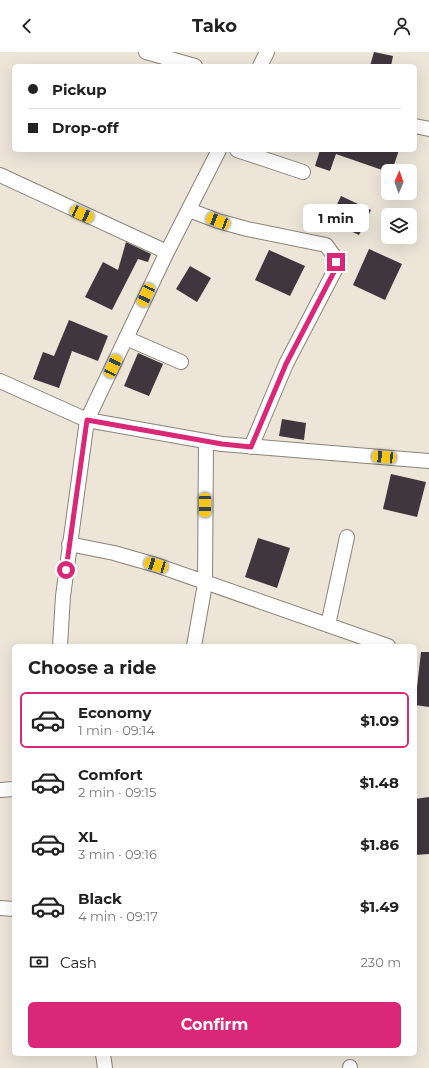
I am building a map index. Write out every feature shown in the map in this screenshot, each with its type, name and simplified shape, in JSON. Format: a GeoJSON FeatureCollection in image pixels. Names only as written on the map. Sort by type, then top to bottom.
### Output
{"type":"FeatureCollection","features":[{"type":"Feature","properties":{"kind":"street"},"geometry":{"type":"LineString","coordinates":[[146,52],[188,64]]}},
{"type":"Feature","properties":{"kind":"street"},"geometry":{"type":"LineString","coordinates":[[261,64],[267,52]]}},
{"type":"Feature","properties":{"kind":"street"},"geometry":{"type":"LineString","coordinates":[[417,126],[429,129]]}},
{"type":"Feature","properties":{"kind":"street"},"geometry":{"type":"LineString","coordinates":[[60,644],[63,596],[87,420],[167,252],[218,152]]}},
{"type":"Feature","properties":{"kind":"street"},"geometry":{"type":"LineString","coordinates":[[243,152],[303,172]]}},
{"type":"Feature","properties":{"kind":"street"},"geometry":{"type":"LineString","coordinates":[[0,175],[167,252]]}},
{"type":"Feature","properties":{"kind":"street"},"geometry":{"type":"LineString","coordinates":[[189,210],[218,221],[247,229],[326,245],[336,262],[336,268],[286,364],[251,447]]}},
{"type":"Feature","properties":{"kind":"street"},"geometry":{"type":"LineString","coordinates":[[126,338],[181,362]]}},
{"type":"Feature","properties":{"kind":"street"},"geometry":{"type":"LineString","coordinates":[[0,381],[87,420],[206,442],[429,461]]}},
{"type":"Feature","properties":{"kind":"street"},"geometry":{"type":"LineString","coordinates":[[194,644],[205,584],[206,442]]}},
{"type":"Feature","properties":{"kind":"street"},"geometry":{"type":"LineString","coordinates":[[328,625],[347,537]]}},
{"type":"Feature","properties":{"kind":"street"},"geometry":{"type":"LineString","coordinates":[[70,544],[128,556],[205,584],[382,644]]}},
{"type":"Feature","properties":{"kind":"street"},"geometry":{"type":"LineString","coordinates":[[0,790],[12,789]]}},
{"type":"Feature","properties":{"kind":"street"},"geometry":{"type":"LineString","coordinates":[[0,908],[12,909]]}},
{"type":"Feature","properties":{"kind":"street"},"geometry":{"type":"LineString","coordinates":[[104,1056],[105,1068]]}},
{"type":"Feature","properties":{"kind":"building"},"geometry":{"type":"Polygon","coordinates":[[[374,52],[393,56],[391,64],[371,64],[374,52]]]}},
{"type":"Feature","properties":{"kind":"building"},"geometry":{"type":"Polygon","coordinates":[[[319,152],[398,152],[394,164],[381,164],[381,170],[336,154],[330,171],[315,166],[319,152]]]}},
{"type":"Feature","properties":{"kind":"building"},"geometry":{"type":"Polygon","coordinates":[[[341,196],[371,210],[359,235],[329,221],[341,196]]]}},
{"type":"Feature","properties":{"kind":"building"},"geometry":{"type":"Polygon","coordinates":[[[126,242],[151,254],[148,262],[138,259],[112,310],[85,297],[103,262],[118,270],[126,242]]]}},
{"type":"Feature","properties":{"kind":"building"},"geometry":{"type":"Polygon","coordinates":[[[369,249],[402,264],[385,300],[353,285],[369,249]]]}},
{"type":"Feature","properties":{"kind":"building"},"geometry":{"type":"Polygon","coordinates":[[[269,250],[305,266],[290,296],[255,280],[269,250]]]}},
{"type":"Feature","properties":{"kind":"building"},"geometry":{"type":"Polygon","coordinates":[[[190,266],[211,278],[197,302],[176,289],[190,266]]]}},
{"type":"Feature","properties":{"kind":"building"},"geometry":{"type":"Polygon","coordinates":[[[69,320],[108,336],[98,361],[72,351],[59,388],[33,379],[43,352],[54,356],[69,320]]]}},
{"type":"Feature","properties":{"kind":"building"},"geometry":{"type":"Polygon","coordinates":[[[138,353],[163,364],[149,396],[124,386],[138,353]]]}},
{"type":"Feature","properties":{"kind":"building"},"geometry":{"type":"Polygon","coordinates":[[[282,419],[306,423],[304,440],[279,436],[282,419]]]}},
{"type":"Feature","properties":{"kind":"building"},"geometry":{"type":"Polygon","coordinates":[[[391,474],[426,482],[417,517],[383,509],[391,474]]]}},
{"type":"Feature","properties":{"kind":"building"},"geometry":{"type":"Polygon","coordinates":[[[258,538],[290,548],[277,588],[245,577],[258,538]]]}},
{"type":"Feature","properties":{"kind":"building"},"geometry":{"type":"Polygon","coordinates":[[[421,652],[429,652],[429,707],[417,705],[417,687],[421,652]]]}},
{"type":"Feature","properties":{"kind":"building"},"geometry":{"type":"Polygon","coordinates":[[[429,797],[429,854],[417,855],[417,799],[429,797]]]}},
{"type":"Feature","properties":{"kind":"route"},"geometry":{"type":"LineString","coordinates":[[66,570],[87,420],[222,444],[251,447],[286,364],[336,268],[336,262]]}}]}
